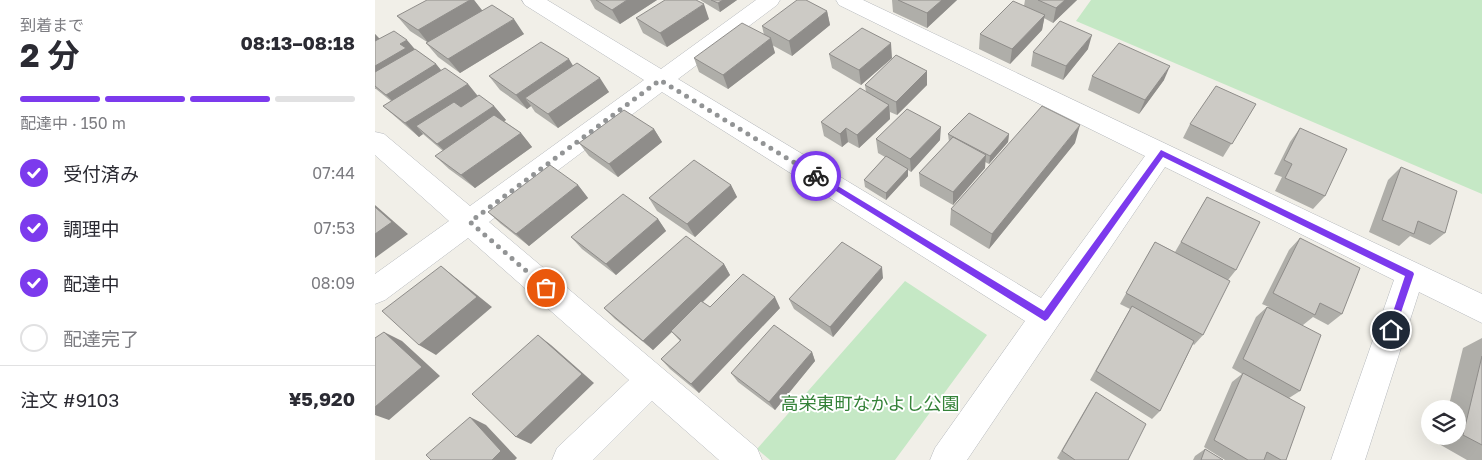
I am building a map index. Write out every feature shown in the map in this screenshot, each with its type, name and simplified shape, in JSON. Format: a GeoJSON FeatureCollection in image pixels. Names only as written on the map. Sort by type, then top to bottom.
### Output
{"type":"FeatureCollection","features":[{"type":"Feature","properties":{"kind":"street"},"geometry":{"type":"LineString","coordinates":[[532,0],[1045,317]]}},
{"type":"Feature","properties":{"kind":"street"},"geometry":{"type":"LineString","coordinates":[[375,291],[770,0]]}},
{"type":"Feature","properties":{"kind":"street"},"geometry":{"type":"LineString","coordinates":[[846,0],[1482,309]]}},
{"type":"Feature","properties":{"kind":"street"},"geometry":{"type":"LineString","coordinates":[[375,140],[745,460]]}},
{"type":"Feature","properties":{"kind":"street"},"geometry":{"type":"LineString","coordinates":[[947,460],[1161,153]]}},
{"type":"Feature","properties":{"kind":"street"},"geometry":{"type":"LineString","coordinates":[[1348,460],[1410,274]]}},
{"type":"Feature","properties":{"kind":"street"},"geometry":{"type":"LineString","coordinates":[[569,460],[651,380]]}},
{"type":"Feature","properties":{"kind":"green space"},"geometry":{"type":"Polygon","coordinates":[[[1091,0],[1482,0],[1482,194],[1076,21],[1091,0]]]}},
{"type":"Feature","properties":{"kind":"green space","name":"高栄東町なかよし公園"},"geometry":{"type":"Polygon","coordinates":[[[905,281],[987,335],[895,460],[770,460],[757,449],[905,281]]]}},
{"type":"Feature","properties":{"kind":"building"},"geometry":{"type":"Polygon","coordinates":[[[427,0],[470,0],[418,30],[397,16],[427,0]]]}},
{"type":"Feature","properties":{"kind":"building"},"geometry":{"type":"Polygon","coordinates":[[[596,0],[627,0],[612,10],[596,0]]]}},
{"type":"Feature","properties":{"kind":"building"},"geometry":{"type":"Polygon","coordinates":[[[665,0],[696,0],[704,4],[660,33],[636,18],[665,0]]]}},
{"type":"Feature","properties":{"kind":"building"},"geometry":{"type":"Polygon","coordinates":[[[711,0],[723,0],[718,3],[711,0]]]}},
{"type":"Feature","properties":{"kind":"building"},"geometry":{"type":"Polygon","coordinates":[[[797,0],[806,0],[827,11],[789,41],[762,26],[797,0]]]}},
{"type":"Feature","properties":{"kind":"building"},"geometry":{"type":"Polygon","coordinates":[[[898,0],[942,0],[927,13],[898,0]]]}},
{"type":"Feature","properties":{"kind":"building"},"geometry":{"type":"Polygon","coordinates":[[[1038,0],[1065,0],[1056,8],[1038,0]]]}},
{"type":"Feature","properties":{"kind":"building"},"geometry":{"type":"Polygon","coordinates":[[[1013,1],[1045,15],[1012,49],[980,34],[1013,1]]]}},
{"type":"Feature","properties":{"kind":"building"},"geometry":{"type":"Polygon","coordinates":[[[492,5],[514,19],[448,59],[426,43],[492,5]]]}},
{"type":"Feature","properties":{"kind":"building"},"geometry":{"type":"Polygon","coordinates":[[[1060,21],[1092,35],[1066,66],[1033,52],[1060,21]]]}},
{"type":"Feature","properties":{"kind":"building"},"geometry":{"type":"Polygon","coordinates":[[[742,23],[771,38],[723,75],[694,58],[742,23]]]}},
{"type":"Feature","properties":{"kind":"building"},"geometry":{"type":"Polygon","coordinates":[[[862,28],[891,43],[859,70],[829,54],[862,28]]]}},
{"type":"Feature","properties":{"kind":"building"},"geometry":{"type":"Polygon","coordinates":[[[394,31],[407,40],[400,44],[406,48],[375,66],[375,41],[394,31]]]}},
{"type":"Feature","properties":{"kind":"building"},"geometry":{"type":"Polygon","coordinates":[[[541,42],[569,59],[516,95],[489,76],[541,42]]]}},
{"type":"Feature","properties":{"kind":"building"},"geometry":{"type":"Polygon","coordinates":[[[1119,43],[1170,66],[1145,100],[1092,76],[1119,43]]]}},
{"type":"Feature","properties":{"kind":"building"},"geometry":{"type":"Polygon","coordinates":[[[415,49],[436,64],[386,95],[375,86],[375,72],[415,49]]]}},
{"type":"Feature","properties":{"kind":"building"},"geometry":{"type":"Polygon","coordinates":[[[896,55],[927,71],[896,102],[865,85],[896,55]]]}},
{"type":"Feature","properties":{"kind":"building"},"geometry":{"type":"Polygon","coordinates":[[[577,63],[600,78],[548,114],[525,98],[577,63]]]}},
{"type":"Feature","properties":{"kind":"building"},"geometry":{"type":"Polygon","coordinates":[[[445,68],[468,84],[405,123],[383,106],[445,68]]]}},
{"type":"Feature","properties":{"kind":"building"},"geometry":{"type":"Polygon","coordinates":[[[1216,86],[1256,104],[1232,144],[1190,124],[1216,86]]]}},
{"type":"Feature","properties":{"kind":"building"},"geometry":{"type":"Polygon","coordinates":[[[860,88],[889,105],[857,135],[846,128],[840,134],[821,122],[860,88]]]}},
{"type":"Feature","properties":{"kind":"building"},"geometry":{"type":"Polygon","coordinates":[[[479,95],[494,106],[437,144],[416,126],[454,102],[461,107],[479,95]]]}},
{"type":"Feature","properties":{"kind":"building"},"geometry":{"type":"Polygon","coordinates":[[[1042,106],[1080,125],[992,234],[951,209],[1042,106]]]}},
{"type":"Feature","properties":{"kind":"building"},"geometry":{"type":"Polygon","coordinates":[[[907,109],[941,127],[910,159],[876,139],[907,109]]]}},
{"type":"Feature","properties":{"kind":"building"},"geometry":{"type":"Polygon","coordinates":[[[624,110],[654,129],[609,164],[579,143],[624,110]]]}},
{"type":"Feature","properties":{"kind":"building"},"geometry":{"type":"Polygon","coordinates":[[[969,113],[1009,134],[990,156],[948,134],[969,113]]]}},
{"type":"Feature","properties":{"kind":"building"},"geometry":{"type":"Polygon","coordinates":[[[494,115],[521,133],[461,175],[435,156],[494,115]]]}},
{"type":"Feature","properties":{"kind":"building"},"geometry":{"type":"Polygon","coordinates":[[[1300,128],[1347,149],[1325,196],[1285,178],[1292,164],[1284,160],[1300,128]]]}},
{"type":"Feature","properties":{"kind":"building"},"geometry":{"type":"Polygon","coordinates":[[[953,137],[986,155],[953,192],[919,173],[953,137]]]}},
{"type":"Feature","properties":{"kind":"building"},"geometry":{"type":"Polygon","coordinates":[[[886,156],[908,169],[886,193],[864,180],[886,156]]]}},
{"type":"Feature","properties":{"kind":"building"},"geometry":{"type":"Polygon","coordinates":[[[694,160],[731,185],[687,224],[649,198],[694,160]]]}},
{"type":"Feature","properties":{"kind":"building"},"geometry":{"type":"Polygon","coordinates":[[[550,165],[578,185],[516,234],[488,212],[550,165]]]}},
{"type":"Feature","properties":{"kind":"building"},"geometry":{"type":"Polygon","coordinates":[[[1401,167],[1457,191],[1445,233],[1418,221],[1414,234],[1382,220],[1401,167]]]}},
{"type":"Feature","properties":{"kind":"building"},"geometry":{"type":"Polygon","coordinates":[[[623,194],[658,219],[606,264],[571,237],[623,194]]]}},
{"type":"Feature","properties":{"kind":"building"},"geometry":{"type":"Polygon","coordinates":[[[1207,197],[1260,222],[1236,270],[1181,242],[1207,197]]]}},
{"type":"Feature","properties":{"kind":"building"},"geometry":{"type":"Polygon","coordinates":[[[375,207],[392,222],[375,234],[375,207]]]}},
{"type":"Feature","properties":{"kind":"building"},"geometry":{"type":"Polygon","coordinates":[[[686,236],[724,264],[643,341],[604,308],[686,236]]]}},
{"type":"Feature","properties":{"kind":"building"},"geometry":{"type":"Polygon","coordinates":[[[1300,238],[1360,268],[1342,314],[1320,303],[1315,315],[1273,293],[1300,238]]]}},
{"type":"Feature","properties":{"kind":"building"},"geometry":{"type":"Polygon","coordinates":[[[842,242],[882,267],[830,327],[789,299],[842,242]]]}},
{"type":"Feature","properties":{"kind":"building"},"geometry":{"type":"Polygon","coordinates":[[[1155,242],[1230,281],[1203,335],[1126,293],[1155,242]]]}},
{"type":"Feature","properties":{"kind":"building"},"geometry":{"type":"Polygon","coordinates":[[[441,266],[477,297],[419,345],[382,311],[441,266]]]}},
{"type":"Feature","properties":{"kind":"building"},"geometry":{"type":"Polygon","coordinates":[[[743,274],[775,297],[691,384],[661,359],[681,340],[671,331],[701,301],[710,307],[743,274]]]}},
{"type":"Feature","properties":{"kind":"building"},"geometry":{"type":"Polygon","coordinates":[[[1132,306],[1194,341],[1160,411],[1096,371],[1132,306]]]}},
{"type":"Feature","properties":{"kind":"building"},"geometry":{"type":"Polygon","coordinates":[[[1267,307],[1321,335],[1300,391],[1243,359],[1267,307]]]}},
{"type":"Feature","properties":{"kind":"building"},"geometry":{"type":"Polygon","coordinates":[[[774,325],[812,352],[769,402],[731,373],[774,325]]]}},
{"type":"Feature","properties":{"kind":"building"},"geometry":{"type":"Polygon","coordinates":[[[384,332],[422,367],[375,407],[375,338],[384,332]]]}},
{"type":"Feature","properties":{"kind":"building"},"geometry":{"type":"Polygon","coordinates":[[[538,335],[582,374],[516,437],[472,394],[538,335]]]}},
{"type":"Feature","properties":{"kind":"building"},"geometry":{"type":"Polygon","coordinates":[[[1482,356],[1482,445],[1466,437],[1466,423],[1482,356]]]}},
{"type":"Feature","properties":{"kind":"building"},"geometry":{"type":"Polygon","coordinates":[[[1243,373],[1305,407],[1286,460],[1281,460],[1267,452],[1264,460],[1248,460],[1214,440],[1243,373]]]}},
{"type":"Feature","properties":{"kind":"building"},"geometry":{"type":"Polygon","coordinates":[[[1096,392],[1146,424],[1128,460],[1075,460],[1062,451],[1096,392]]]}},
{"type":"Feature","properties":{"kind":"building"},"geometry":{"type":"Polygon","coordinates":[[[470,417],[501,451],[492,460],[431,460],[426,455],[470,417]]]}},
{"type":"Feature","properties":{"kind":"building"},"geometry":{"type":"Polygon","coordinates":[[[1205,449],[1223,460],[1201,460],[1205,449]]]}},
{"type":"Feature","properties":{"kind":"way so far"},"geometry":{"type":"LineString","coordinates":[[546,288],[470,222],[660,80],[816,176]]}},
{"type":"Feature","properties":{"kind":"route"},"geometry":{"type":"LineString","coordinates":[[816,176],[1045,317],[1161,153],[1410,274],[1391,330]]}}]}
